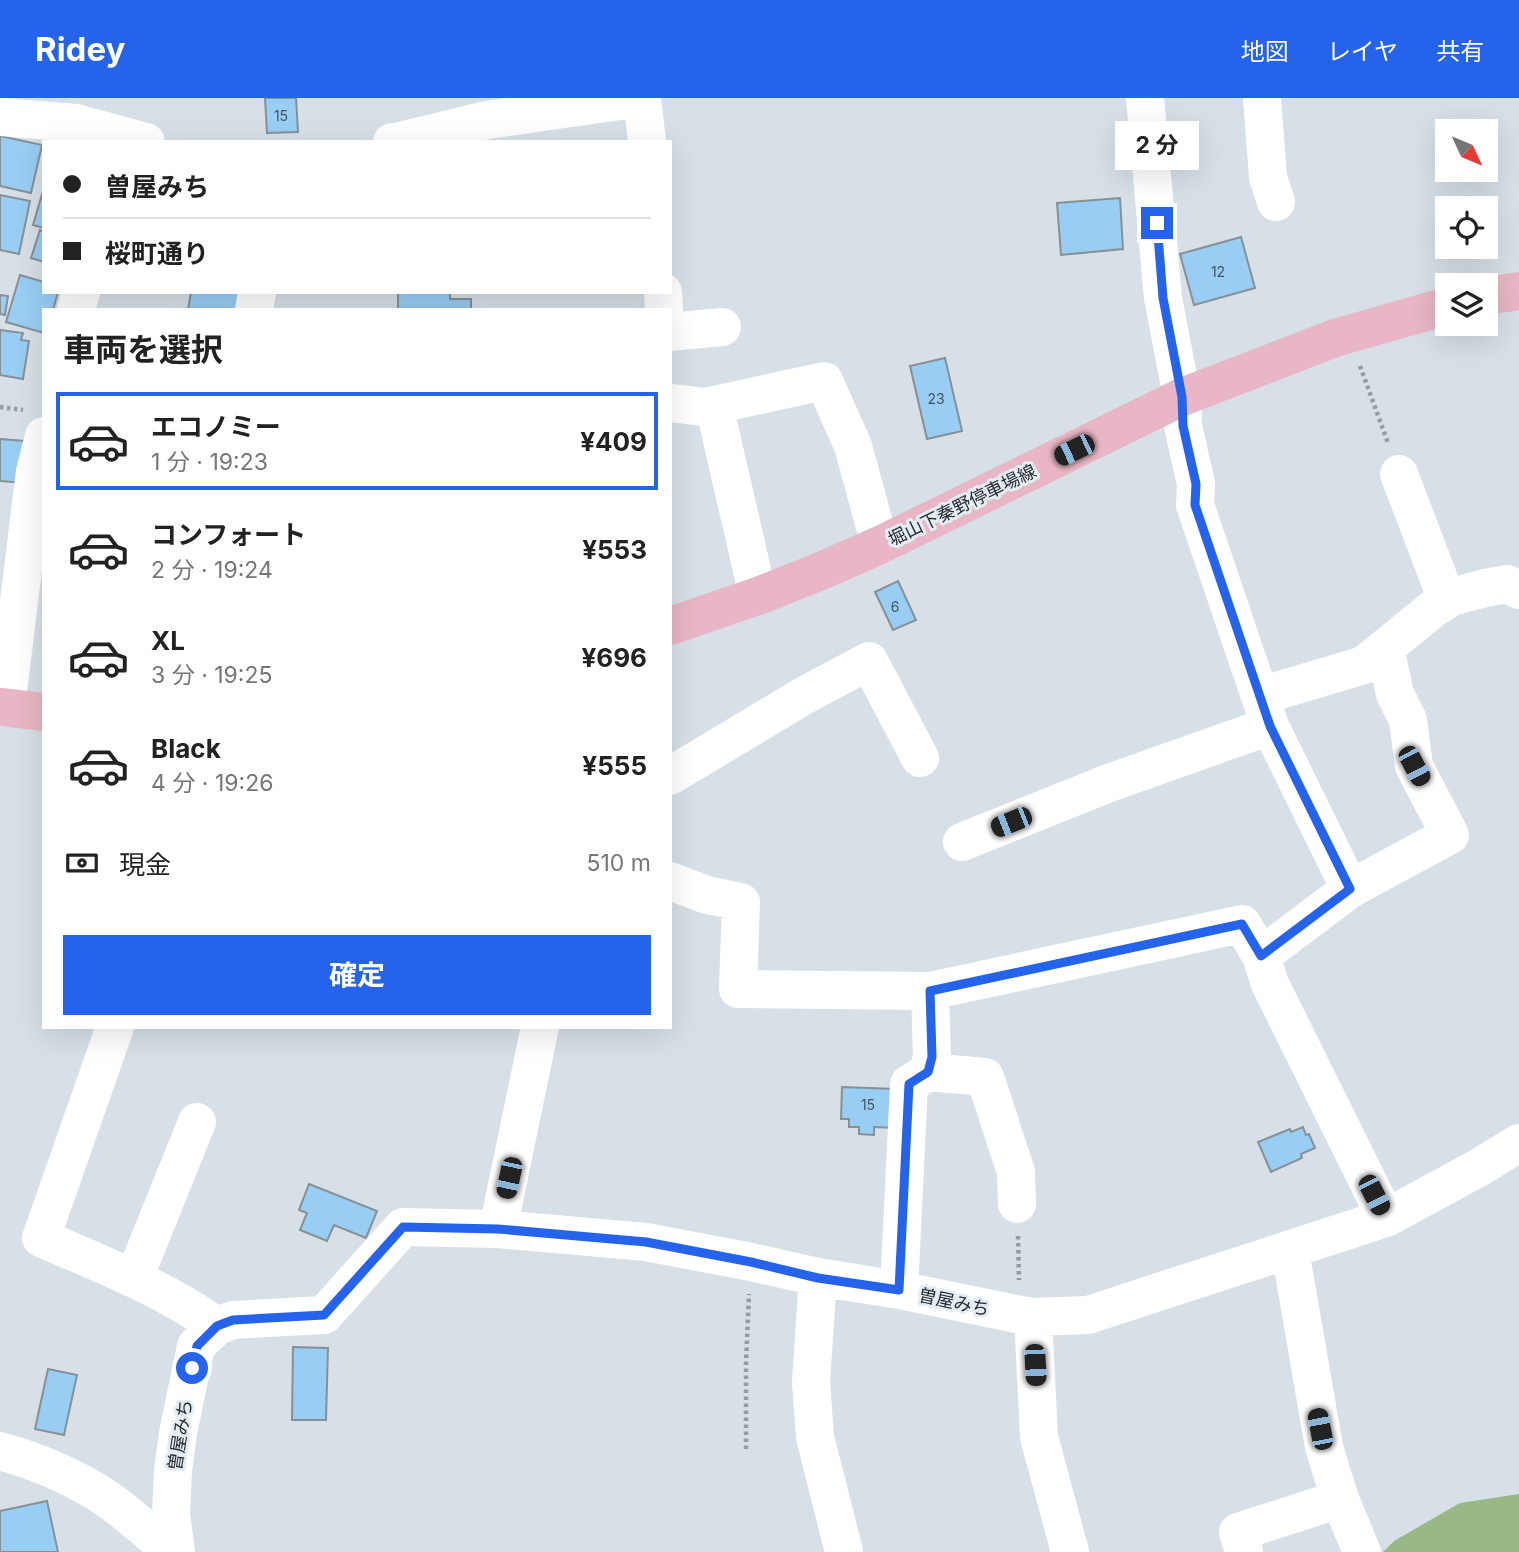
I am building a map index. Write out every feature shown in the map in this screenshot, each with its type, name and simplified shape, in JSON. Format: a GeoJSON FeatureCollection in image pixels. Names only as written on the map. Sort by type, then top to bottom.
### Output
{"type":"FeatureCollection","features":[{"type":"Feature","properties":{"kind":"main road"},"geometry":{"type":"LineString","coordinates":[[1498,294],[1519,291]]}},
{"type":"Feature","properties":{"kind":"main road","name":"堀山下秦野停車場線"},"geometry":{"type":"LineString","coordinates":[[672,625],[758,596],[880,545],[1182,397],[1335,338],[1435,309]]}},
{"type":"Feature","properties":{"kind":"main road"},"geometry":{"type":"LineString","coordinates":[[3,707],[42,712]]}},
{"type":"Feature","properties":{"kind":"street"},"geometry":{"type":"LineString","coordinates":[[403,140],[487,109],[641,98],[647,140]]}},
{"type":"Feature","properties":{"kind":"street"},"geometry":{"type":"LineString","coordinates":[[1145,98],[1163,298],[1182,397],[1183,426],[1196,484],[1195,505],[1265,711],[1350,889]]}},
{"type":"Feature","properties":{"kind":"street"},"geometry":{"type":"LineString","coordinates":[[1262,98],[1268,177],[1276,202]]}},
{"type":"Feature","properties":{"kind":"street"},"geometry":{"type":"LineString","coordinates":[[0,117],[76,124],[132,140]]}},
{"type":"Feature","properties":{"kind":"street"},"geometry":{"type":"LineString","coordinates":[[672,332],[722,327]]}},
{"type":"Feature","properties":{"kind":"street"},"geometry":{"type":"LineString","coordinates":[[672,402],[705,407],[824,381],[853,446],[880,545]]}},
{"type":"Feature","properties":{"kind":"street"},"geometry":{"type":"LineString","coordinates":[[719,427],[758,596]]}},
{"type":"Feature","properties":{"kind":"street"},"geometry":{"type":"LineString","coordinates":[[3,707],[35,471],[42,444]]}},
{"type":"Feature","properties":{"kind":"street"},"geometry":{"type":"LineString","coordinates":[[1399,474],[1447,600]]}},
{"type":"Feature","properties":{"kind":"street"},"geometry":{"type":"LineString","coordinates":[[962,842],[1109,783],[1364,665],[1452,597],[1507,584],[1519,590]]}},
{"type":"Feature","properties":{"kind":"street"},"geometry":{"type":"LineString","coordinates":[[1261,956],[1350,889],[1450,835],[1414,766],[1408,720],[1395,694],[1385,648]]}},
{"type":"Feature","properties":{"kind":"street"},"geometry":{"type":"LineString","coordinates":[[672,775],[869,661],[920,758]]}},
{"type":"Feature","properties":{"kind":"street"},"geometry":{"type":"LineString","coordinates":[[672,882],[707,895],[741,902],[738,989],[930,991],[1242,924],[1261,956],[1270,984],[1386,1218]]}},
{"type":"Feature","properties":{"kind":"street"},"geometry":{"type":"LineString","coordinates":[[928,1072],[932,1057],[930,991]]}},
{"type":"Feature","properties":{"kind":"street"},"geometry":{"type":"LineString","coordinates":[[114,1029],[41,1238],[134,1278],[193,1309],[217,1326]]}},
{"type":"Feature","properties":{"kind":"street"},"geometry":{"type":"LineString","coordinates":[[498,1229],[540,1029]]}},
{"type":"Feature","properties":{"kind":"street"},"geometry":{"type":"LineString","coordinates":[[899,1290],[909,1084],[928,1072],[985,1077],[1016,1172],[1017,1204]]}},
{"type":"Feature","properties":{"kind":"street"},"geometry":{"type":"LineString","coordinates":[[134,1278],[197,1122]]}},
{"type":"Feature","properties":{"kind":"street","name":"曽屋みち"},"geometry":{"type":"LineString","coordinates":[[174,1552],[171,1514],[173,1471],[178,1433],[197,1346],[217,1326],[233,1320],[324,1315],[403,1227],[498,1229],[646,1242],[818,1278],[899,1290],[1027,1316],[1088,1315],[1386,1218],[1519,1143]]}},
{"type":"Feature","properties":{"kind":"street"},"geometry":{"type":"LineString","coordinates":[[1290,1250],[1321,1435],[1340,1499],[1363,1552]]}},
{"type":"Feature","properties":{"kind":"street"},"geometry":{"type":"LineString","coordinates":[[818,1278],[811,1382],[815,1437],[844,1552]]}},
{"type":"Feature","properties":{"kind":"street"},"geometry":{"type":"LineString","coordinates":[[1027,1316],[1039,1437],[1070,1552]]}},
{"type":"Feature","properties":{"kind":"street","name":"曽屋みち"},"geometry":{"type":"LineString","coordinates":[[0,1451],[33,1461],[95,1491],[174,1552]]}},
{"type":"Feature","properties":{"kind":"street"},"geometry":{"type":"LineString","coordinates":[[1244,1552],[1238,1532],[1340,1499]]}},
{"type":"Feature","properties":{"kind":"path"},"geometry":{"type":"LineString","coordinates":[[1360,365],[1399,474]]}},
{"type":"Feature","properties":{"kind":"path"},"geometry":{"type":"LineString","coordinates":[[1017,1204],[1027,1316]]}},
{"type":"Feature","properties":{"kind":"path"},"geometry":{"type":"LineString","coordinates":[[746,1449],[746,1362],[751,1262]]}},
{"type":"Feature","properties":{"kind":"green space"},"geometry":{"type":"Polygon","coordinates":[[[1519,1494],[1519,1552],[1383,1552],[1394,1541],[1460,1503],[1519,1494]]]}},
{"type":"Feature","properties":{"kind":"building"},"geometry":{"type":"Polygon","coordinates":[[[265,98],[296,98],[298,132],[267,133],[265,98]]]}},
{"type":"Feature","properties":{"kind":"building"},"geometry":{"type":"Polygon","coordinates":[[[0,136],[42,145],[31,193],[0,186],[0,136]]]}},
{"type":"Feature","properties":{"kind":"building"},"geometry":{"type":"Polygon","coordinates":[[[42,194],[42,227],[33,225],[42,194]]]}},
{"type":"Feature","properties":{"kind":"building"},"geometry":{"type":"Polygon","coordinates":[[[0,195],[30,201],[19,254],[0,250],[0,195]]]}},
{"type":"Feature","properties":{"kind":"building"},"geometry":{"type":"Polygon","coordinates":[[[1120,198],[1123,249],[1061,255],[1057,203],[1120,198]]]}},
{"type":"Feature","properties":{"kind":"building"},"geometry":{"type":"Polygon","coordinates":[[[40,230],[42,261],[31,258],[40,230]]]}},
{"type":"Feature","properties":{"kind":"building"},"geometry":{"type":"Polygon","coordinates":[[[1241,237],[1255,288],[1194,305],[1180,254],[1241,237]]]}},
{"type":"Feature","properties":{"kind":"building"},"geometry":{"type":"Polygon","coordinates":[[[20,275],[42,281],[42,294],[57,294],[54,308],[42,308],[42,332],[6,322],[20,275]]]}},
{"type":"Feature","properties":{"kind":"building"},"geometry":{"type":"Polygon","coordinates":[[[191,294],[244,294],[241,308],[188,308],[191,294]]]}},
{"type":"Feature","properties":{"kind":"building"},"geometry":{"type":"Polygon","coordinates":[[[398,294],[450,294],[450,299],[471,299],[471,308],[398,308],[398,294]]]}},
{"type":"Feature","properties":{"kind":"building"},"geometry":{"type":"Polygon","coordinates":[[[0,295],[8,296],[5,315],[0,314],[0,295]]]}},
{"type":"Feature","properties":{"kind":"building"},"geometry":{"type":"Polygon","coordinates":[[[0,330],[23,333],[21,340],[29,341],[23,379],[0,375],[0,330]]]}},
{"type":"Feature","properties":{"kind":"building"},"geometry":{"type":"Polygon","coordinates":[[[945,358],[962,431],[927,439],[910,366],[945,358]]]}},
{"type":"Feature","properties":{"kind":"building"},"geometry":{"type":"Polygon","coordinates":[[[0,439],[25,441],[25,483],[0,481],[0,439]]]}},
{"type":"Feature","properties":{"kind":"building"},"geometry":{"type":"Polygon","coordinates":[[[898,581],[916,620],[893,630],[875,592],[898,581]]]}},
{"type":"Feature","properties":{"kind":"building"},"geometry":{"type":"Polygon","coordinates":[[[842,1087],[896,1089],[894,1128],[874,1127],[874,1135],[859,1134],[859,1127],[849,1127],[849,1119],[841,1119],[842,1087]]]}},
{"type":"Feature","properties":{"kind":"building"},"geometry":{"type":"Polygon","coordinates":[[[1303,1127],[1315,1148],[1301,1154],[1302,1158],[1271,1172],[1258,1142],[1290,1129],[1291,1132],[1303,1127]]]}},
{"type":"Feature","properties":{"kind":"building"},"geometry":{"type":"Polygon","coordinates":[[[309,1184],[377,1211],[366,1238],[334,1225],[327,1241],[300,1230],[307,1213],[299,1210],[309,1184]]]}},
{"type":"Feature","properties":{"kind":"building"},"geometry":{"type":"Polygon","coordinates":[[[293,1347],[328,1348],[326,1420],[292,1420],[293,1347]]]}},
{"type":"Feature","properties":{"kind":"building"},"geometry":{"type":"Polygon","coordinates":[[[48,1369],[77,1375],[64,1435],[35,1429],[48,1369]]]}},
{"type":"Feature","properties":{"kind":"building"},"geometry":{"type":"Polygon","coordinates":[[[47,1501],[58,1552],[0,1552],[0,1511],[47,1501]]]}},
{"type":"Feature","properties":{"kind":"route"},"geometry":{"type":"LineString","coordinates":[[192,1368],[197,1346],[217,1326],[233,1320],[324,1315],[403,1227],[498,1229],[646,1242],[818,1278],[899,1290],[909,1084],[928,1072],[932,1057],[930,991],[1242,924],[1261,956],[1350,889],[1270,726],[1195,505],[1196,484],[1183,426],[1182,397],[1163,298],[1157,223]]}}]}
